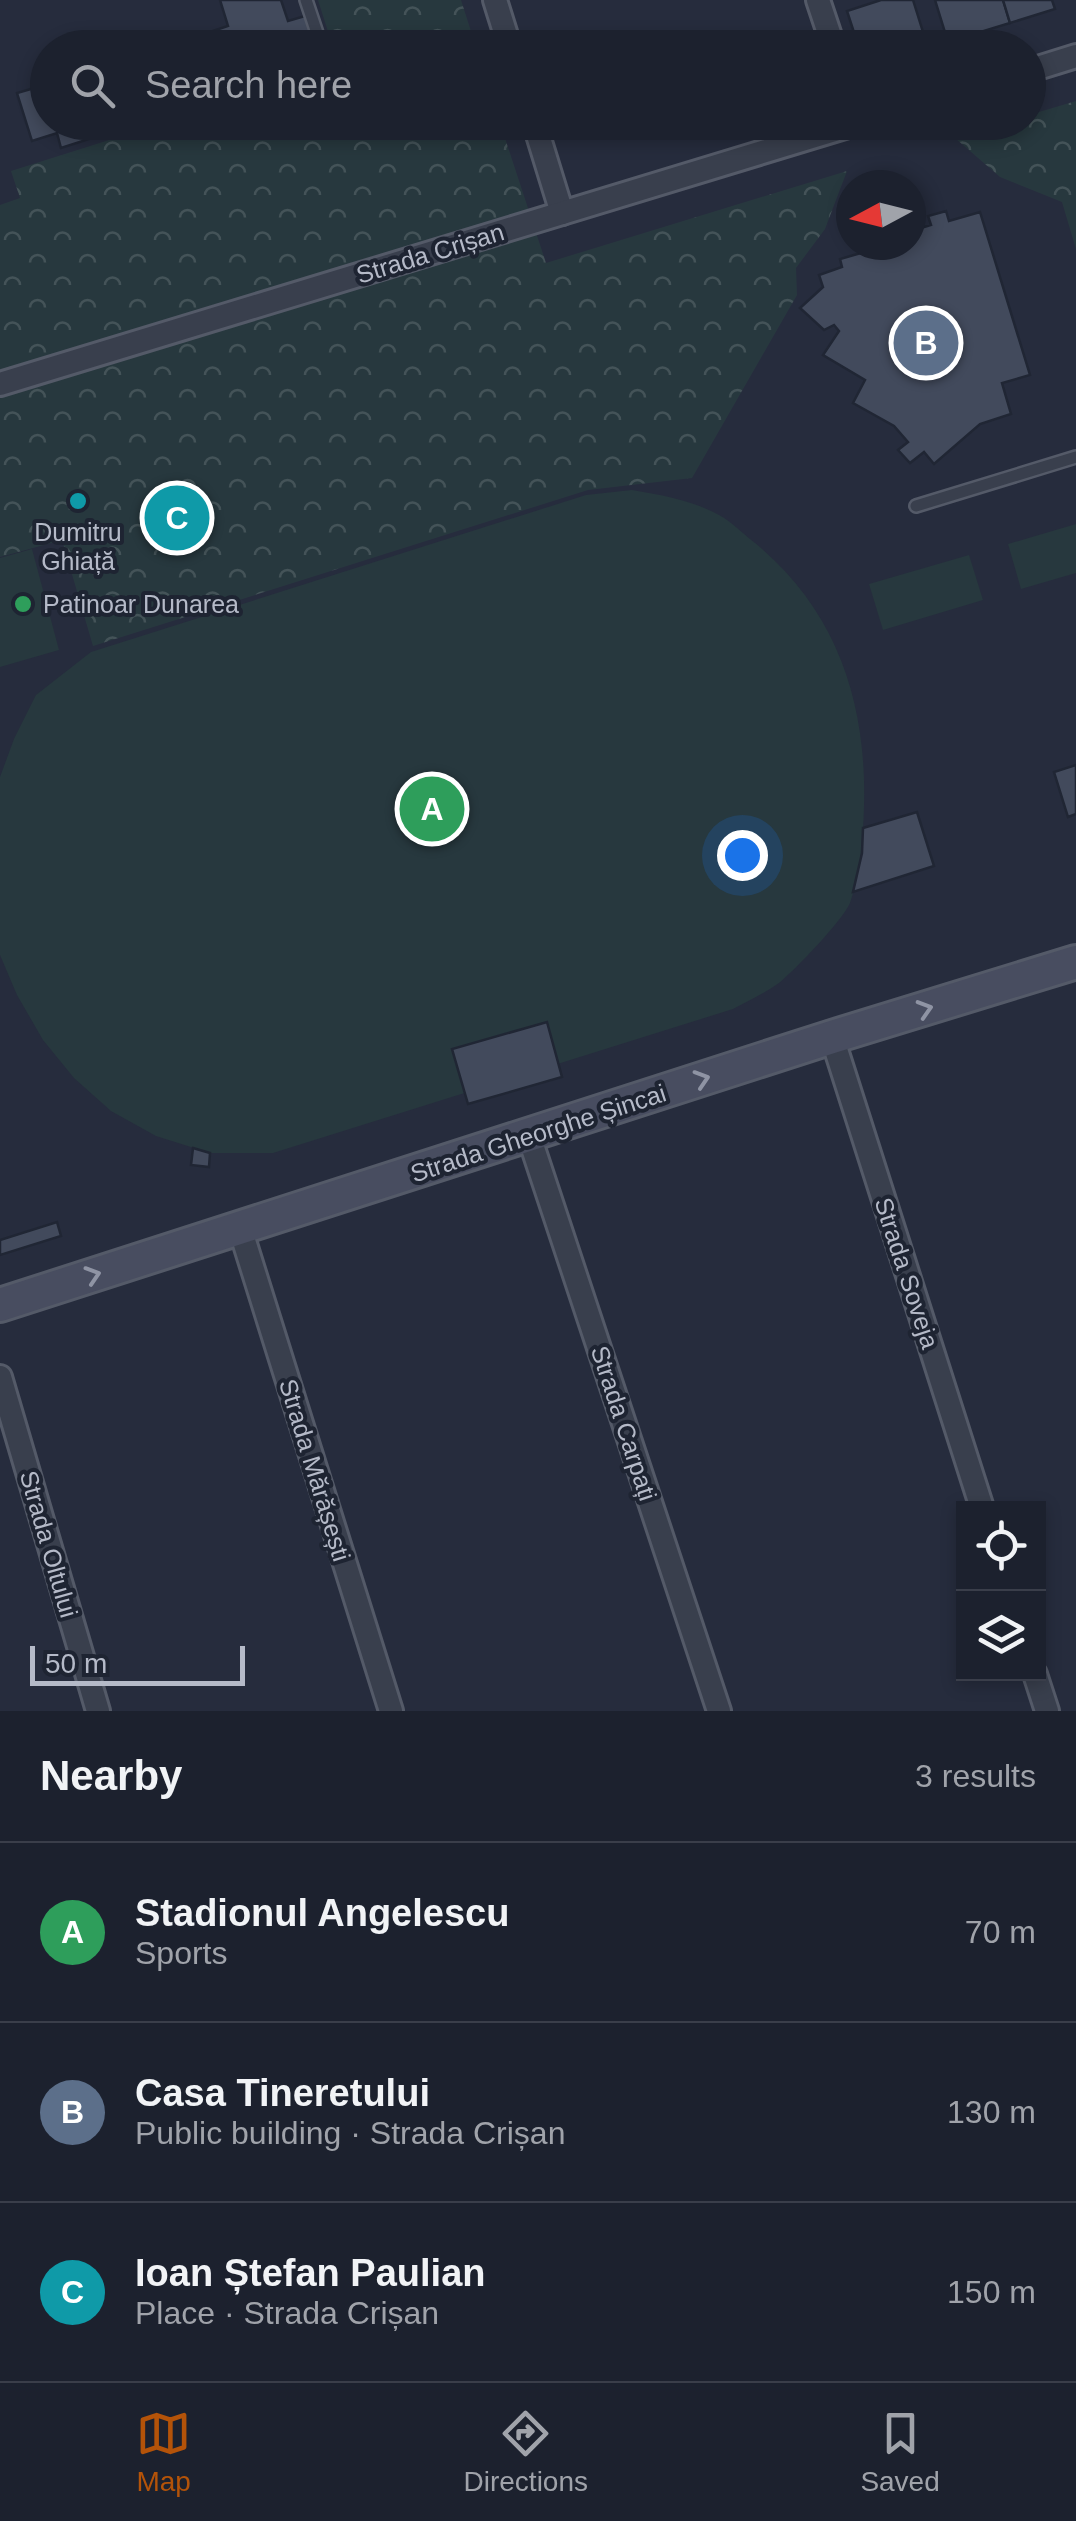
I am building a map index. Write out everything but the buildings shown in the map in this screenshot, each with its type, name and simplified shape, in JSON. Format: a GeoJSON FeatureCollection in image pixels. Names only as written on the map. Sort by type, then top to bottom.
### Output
{"type":"FeatureCollection","features":[{"type":"Feature","properties":{"kind":"street"},"geometry":{"type":"LineString","coordinates":[[496,0],[505,30]]}},
{"type":"Feature","properties":{"kind":"street"},"geometry":{"type":"LineString","coordinates":[[818,0],[828,30]]}},
{"type":"Feature","properties":{"kind":"street"},"geometry":{"type":"LineString","coordinates":[[1046,65],[1076,56]]}},
{"type":"Feature","properties":{"kind":"street"},"geometry":{"type":"LineString","coordinates":[[540,140],[562,213]]}},
{"type":"Feature","properties":{"kind":"street","name":"Strada Crișan"},"geometry":{"type":"LineString","coordinates":[[0,384],[803,140]]}},
{"type":"Feature","properties":{"kind":"street","name":"Strada Gheorghe Șincai"},"geometry":{"type":"LineString","coordinates":[[0,1305],[1076,962]]}},
{"type":"Feature","properties":{"kind":"street","name":"Strada Soveja"},"geometry":{"type":"LineString","coordinates":[[832,1037],[980,1501]]}},
{"type":"Feature","properties":{"kind":"street","name":"Strada Carpați"},"geometry":{"type":"LineString","coordinates":[[529,1136],[718,1711]]}},
{"type":"Feature","properties":{"kind":"street","name":"Strada Mărășești"},"geometry":{"type":"LineString","coordinates":[[240,1228],[390,1711]]}},
{"type":"Feature","properties":{"kind":"street","name":"Strada Oltului"},"geometry":{"type":"LineString","coordinates":[[0,1378],[98,1711]]}},
{"type":"Feature","properties":{"kind":"street"},"geometry":{"type":"LineString","coordinates":[[1037,1681],[1047,1711]]}},
{"type":"Feature","properties":{"kind":"lane"},"geometry":{"type":"LineString","coordinates":[[306,0],[316,30]]}},
{"type":"Feature","properties":{"kind":"lane"},"geometry":{"type":"LineString","coordinates":[[916,506],[1076,457]]}},
{"type":"Feature","properties":{"kind":"green space"},"geometry":{"type":"Polygon","coordinates":[[[318,0],[461,0],[471,30],[328,30],[318,0]]]}},
{"type":"Feature","properties":{"kind":"green space"},"geometry":{"type":"Polygon","coordinates":[[[1076,101],[1076,249],[1062,202],[1000,177],[957,140],[1046,140],[1046,110],[1076,101]]]}},
{"type":"Feature","properties":{"kind":"green space"},"geometry":{"type":"Polygon","coordinates":[[[109,140],[506,140],[546,263],[836,174],[836,200],[825,229],[796,268],[797,295],[692,478],[588,490],[93,646],[62,540],[0,557],[0,205],[20,198],[11,171],[109,140]]]}},
{"type":"Feature","properties":{"kind":"green space"},"geometry":{"type":"Polygon","coordinates":[[[632,490],[698,505],[719,515],[755,543],[807,598],[841,661],[860,731],[864,768],[861,855],[850,903],[807,956],[779,983],[733,1009],[273,1153],[210,1153],[156,1136],[111,1111],[74,1078],[43,1040],[0,955],[0,777],[36,695],[91,652],[586,495],[632,490]]]}},
{"type":"Feature","properties":{"kind":"green space"},"geometry":{"type":"Polygon","coordinates":[[[1076,524],[1076,573],[1021,589],[1008,544],[1076,524]]]}},
{"type":"Feature","properties":{"kind":"green space","name":"Patinoar Dunarea"},"geometry":{"type":"Polygon","coordinates":[[[32,549],[59,650],[0,667],[0,558],[32,549]]]}},
{"type":"Feature","properties":{"kind":"green space"},"geometry":{"type":"Polygon","coordinates":[[[969,555],[983,600],[883,630],[869,584],[969,555]]]}},
{"type":"Feature","properties":{"kind":"place","name":"Casa Tineretului"},"geometry":{"type":"Point","coordinates":[926,343]}},
{"type":"Feature","properties":{"kind":"place","name":"Dumitru Ghiață"},"geometry":{"type":"Point","coordinates":[78,501]}},
{"type":"Feature","properties":{"kind":"place","name":"Ioan Ștefan Paulian"},"geometry":{"type":"Point","coordinates":[177,518]}},
{"type":"Feature","properties":{"kind":"place","name":"Patinoar Dunarea"},"geometry":{"type":"Point","coordinates":[23,604]}},
{"type":"Feature","properties":{"kind":"place","name":"Stadionul Angelescu"},"geometry":{"type":"Point","coordinates":[432,809]}}]}
